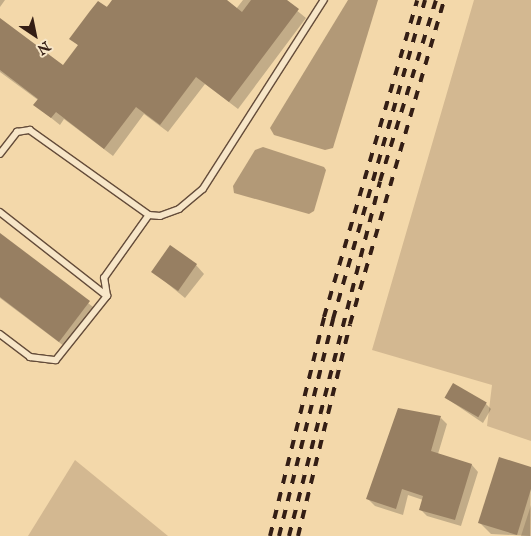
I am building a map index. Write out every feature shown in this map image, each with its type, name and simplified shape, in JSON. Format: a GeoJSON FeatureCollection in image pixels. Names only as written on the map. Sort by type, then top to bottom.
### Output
{"type":"FeatureCollection","features":[{"type":"Feature","properties":{"kind":"lane"},"geometry":{"type":"LineString","coordinates":[[0,154],[17,132],[30,130],[149,215],[160,216],[178,209],[202,189],[324,0]]}},
{"type":"Feature","properties":{"kind":"lane"},"geometry":{"type":"LineString","coordinates":[[0,212],[107,296]]}},
{"type":"Feature","properties":{"kind":"lane"},"geometry":{"type":"LineString","coordinates":[[0,334],[30,357],[56,360],[107,296],[104,278],[149,215]]}},
{"type":"Feature","properties":{"kind":"shaded area"},"geometry":{"type":"Polygon","coordinates":[[[348,0],[378,0],[333,148],[325,150],[274,135],[270,128],[348,0]]]}},
{"type":"Feature","properties":{"kind":"shaded area"},"geometry":{"type":"Polygon","coordinates":[[[474,0],[531,0],[531,441],[487,426],[492,385],[372,350],[474,0]]]}},
{"type":"Feature","properties":{"kind":"shaded area"},"geometry":{"type":"Polygon","coordinates":[[[263,147],[324,167],[326,170],[314,211],[309,214],[234,193],[233,186],[255,150],[263,147]]]}},
{"type":"Feature","properties":{"kind":"shaded area"},"geometry":{"type":"Polygon","coordinates":[[[75,460],[168,536],[28,536],[75,460]]]}},
{"type":"Feature","properties":{"kind":"shaded area"},"geometry":{"type":"Polygon","coordinates":[[[531,505],[531,536],[521,536],[531,505]]]}},
{"type":"Feature","properties":{"kind":"building"},"geometry":{"type":"Polygon","coordinates":[[[112,0],[227,0],[242,12],[251,0],[287,0],[299,9],[229,102],[196,77],[160,125],[136,107],[104,149],[56,112],[51,118],[33,105],[38,99],[0,70],[0,18],[63,65],[78,45],[69,39],[90,11],[98,1],[107,7],[112,0]]]}},
{"type":"Feature","properties":{"kind":"building"},"geometry":{"type":"Polygon","coordinates":[[[0,233],[90,301],[59,342],[0,297],[0,233]]]}},
{"type":"Feature","properties":{"kind":"building"},"geometry":{"type":"Polygon","coordinates":[[[170,245],[197,264],[178,291],[151,272],[170,245]]]}},
{"type":"Feature","properties":{"kind":"building"},"geometry":{"type":"Polygon","coordinates":[[[453,383],[487,402],[478,417],[444,398],[453,383]]]}},
{"type":"Feature","properties":{"kind":"building"},"geometry":{"type":"Polygon","coordinates":[[[398,408],[441,416],[431,451],[472,464],[455,520],[419,510],[423,496],[402,489],[396,509],[366,499],[398,408]]]}},
{"type":"Feature","properties":{"kind":"building"},"geometry":{"type":"Polygon","coordinates":[[[499,457],[531,467],[531,489],[517,535],[478,523],[499,457]]]}},
{"type":"Feature","properties":{"kind":"railway"},"geometry":{"type":"LineString","coordinates":[[270,536],[324,317],[417,0]]}},
{"type":"Feature","properties":{"kind":"railway"},"geometry":{"type":"LineString","coordinates":[[279,536],[333,319],[425,0]]}},
{"type":"Feature","properties":{"kind":"railway"},"geometry":{"type":"LineString","coordinates":[[289,536],[380,181],[436,0]]}},
{"type":"Feature","properties":{"kind":"railway"},"geometry":{"type":"LineString","coordinates":[[298,536],[350,324],[444,0]]}}]}
